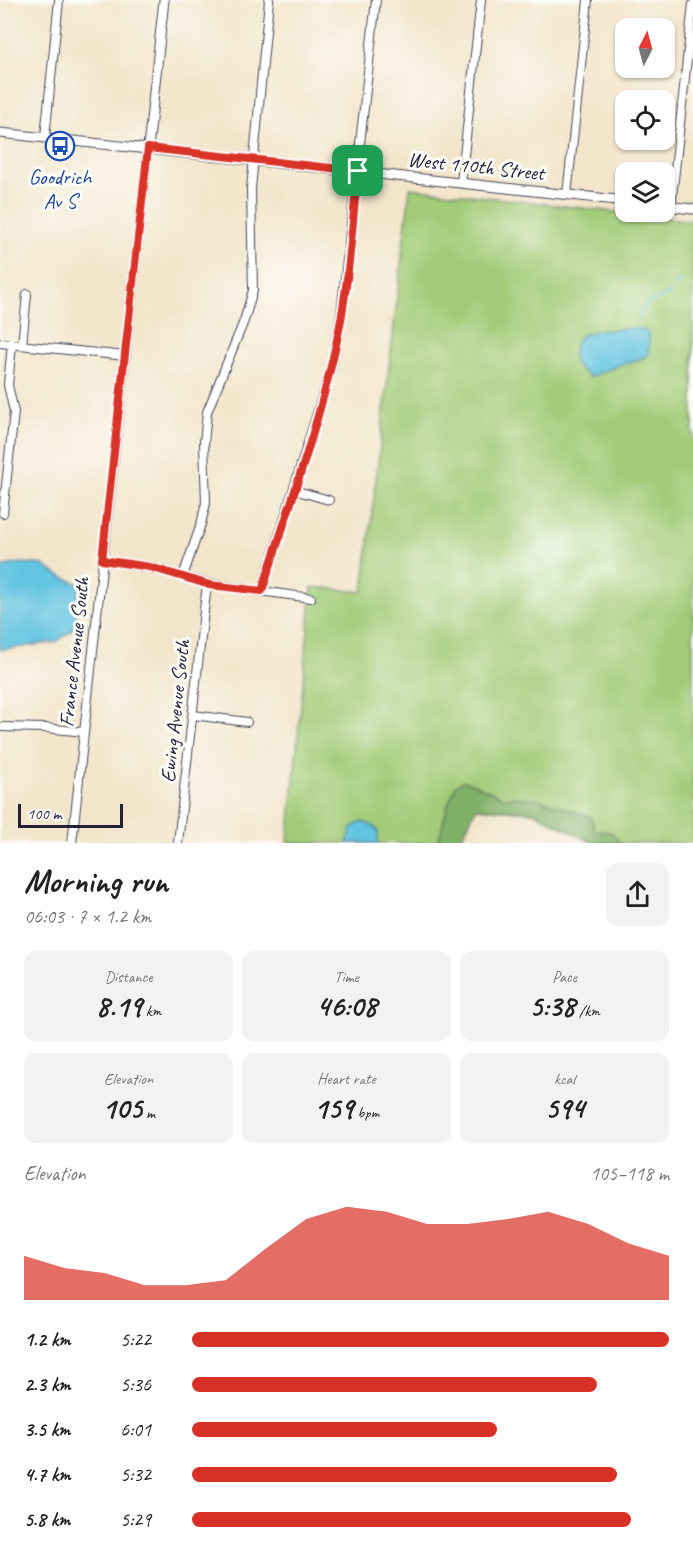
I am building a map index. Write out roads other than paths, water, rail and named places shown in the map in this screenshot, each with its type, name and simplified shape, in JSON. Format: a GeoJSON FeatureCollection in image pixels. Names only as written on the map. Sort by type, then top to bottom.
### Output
{"type":"FeatureCollection","features":[{"type":"Feature","properties":{"kind":"street"},"geometry":{"type":"LineString","coordinates":[[45,137],[59,0]]}},
{"type":"Feature","properties":{"kind":"street","name":"France Avenue South"},"geometry":{"type":"LineString","coordinates":[[72,843],[164,0]]}},
{"type":"Feature","properties":{"kind":"street"},"geometry":{"type":"LineString","coordinates":[[183,576],[206,503],[204,442],[207,412],[244,321],[253,290],[251,189],[269,0]]}},
{"type":"Feature","properties":{"kind":"street"},"geometry":{"type":"LineString","coordinates":[[262,591],[332,365],[340,323],[376,0]]}},
{"type":"Feature","properties":{"kind":"street"},"geometry":{"type":"LineString","coordinates":[[460,183],[481,0]]}},
{"type":"Feature","properties":{"kind":"street"},"geometry":{"type":"LineString","coordinates":[[567,195],[588,0]]}},
{"type":"Feature","properties":{"kind":"street"},"geometry":{"type":"LineString","coordinates":[[673,162],[693,4]]}},
{"type":"Feature","properties":{"kind":"street","name":"West 110th Street"},"geometry":{"type":"LineString","coordinates":[[0,133],[615,200]]}},
{"type":"Feature","properties":{"kind":"street"},"geometry":{"type":"LineString","coordinates":[[675,207],[693,209]]}},
{"type":"Feature","properties":{"kind":"street"},"geometry":{"type":"LineString","coordinates":[[22,345],[27,294]]}},
{"type":"Feature","properties":{"kind":"street"},"geometry":{"type":"LineString","coordinates":[[0,343],[126,356]]}},
{"type":"Feature","properties":{"kind":"street"},"geometry":{"type":"LineString","coordinates":[[3,513],[14,411],[8,385],[12,344]]}},
{"type":"Feature","properties":{"kind":"street"},"geometry":{"type":"LineString","coordinates":[[294,490],[329,500]]}},
{"type":"Feature","properties":{"kind":"street"},"geometry":{"type":"LineString","coordinates":[[102,560],[150,567],[207,584],[311,598]]}},
{"type":"Feature","properties":{"kind":"street","name":"Ewing Avenue South"},"geometry":{"type":"LineString","coordinates":[[178,843],[207,584]]}},
{"type":"Feature","properties":{"kind":"street"},"geometry":{"type":"LineString","coordinates":[[193,715],[247,722]]}},
{"type":"Feature","properties":{"kind":"street"},"geometry":{"type":"LineString","coordinates":[[0,727],[84,732]]}},
{"type":"Feature","properties":{"kind":"water"},"geometry":{"type":"Polygon","coordinates":[[[633,328],[645,330],[648,335],[648,354],[640,359],[590,377],[575,364],[573,354],[580,336],[595,331],[633,328]]]}},
{"type":"Feature","properties":{"kind":"water"},"geometry":{"type":"Polygon","coordinates":[[[21,563],[43,565],[58,575],[79,584],[75,628],[56,642],[0,650],[0,567],[21,563]]]}},
{"type":"Feature","properties":{"kind":"water"},"geometry":{"type":"Polygon","coordinates":[[[361,822],[372,825],[378,831],[378,843],[347,843],[352,828],[361,822]]]}},
{"type":"Feature","properties":{"kind":"waterway"},"geometry":{"type":"LineString","coordinates":[[675,285],[680,280]]}},
{"type":"Feature","properties":{"kind":"waterway"},"geometry":{"type":"LineString","coordinates":[[640,321],[646,304],[670,293]]}},
{"type":"Feature","properties":{"kind":"place","name":"Goodrich Av S"},"geometry":{"type":"Point","coordinates":[60,146]}}]}
